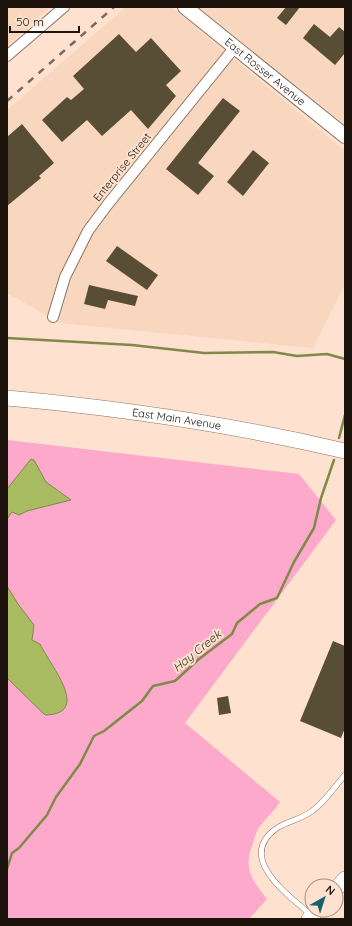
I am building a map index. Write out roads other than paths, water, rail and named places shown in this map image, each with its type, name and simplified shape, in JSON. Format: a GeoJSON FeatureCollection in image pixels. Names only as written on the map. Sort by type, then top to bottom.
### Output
{"type":"FeatureCollection","features":[{"type":"Feature","properties":{"kind":"main road","name":"East Main Avenue"},"geometry":{"type":"LineString","coordinates":[[7,398],[140,413],[226,427],[345,451]]}},
{"type":"Feature","properties":{"kind":"street"},"geometry":{"type":"LineString","coordinates":[[7,56],[64,7]]}},
{"type":"Feature","properties":{"kind":"street","name":"East Rosser Avenue"},"geometry":{"type":"LineString","coordinates":[[185,7],[345,136]]}},
{"type":"Feature","properties":{"kind":"street","name":"Enterprise Street"},"geometry":{"type":"LineString","coordinates":[[53,317],[65,276],[88,231],[108,204],[235,47]]}},
{"type":"Feature","properties":{"kind":"lane"},"geometry":{"type":"LineString","coordinates":[[304,907],[269,877],[262,861],[263,848],[268,837],[276,829],[314,810],[345,775]]}},
{"type":"Feature","properties":{"kind":"waterway"},"geometry":{"type":"LineString","coordinates":[[7,338],[132,345],[204,353],[273,352],[297,356],[327,354],[345,359]]}},
{"type":"Feature","properties":{"kind":"waterway","name":"Hay Creek"},"geometry":{"type":"LineString","coordinates":[[339,438],[345,415]]}},
{"type":"Feature","properties":{"kind":"waterway","name":"Hay Creek"},"geometry":{"type":"LineString","coordinates":[[7,869],[12,853],[19,848],[47,815],[56,797],[80,764],[94,736],[104,731],[142,701],[153,686],[175,681],[199,659],[232,634],[237,623],[260,604],[277,598],[294,562],[314,528],[321,498],[334,460]]}},
{"type":"Feature","properties":{"kind":"railway"},"geometry":{"type":"LineString","coordinates":[[7,101],[114,7]]}}]}
